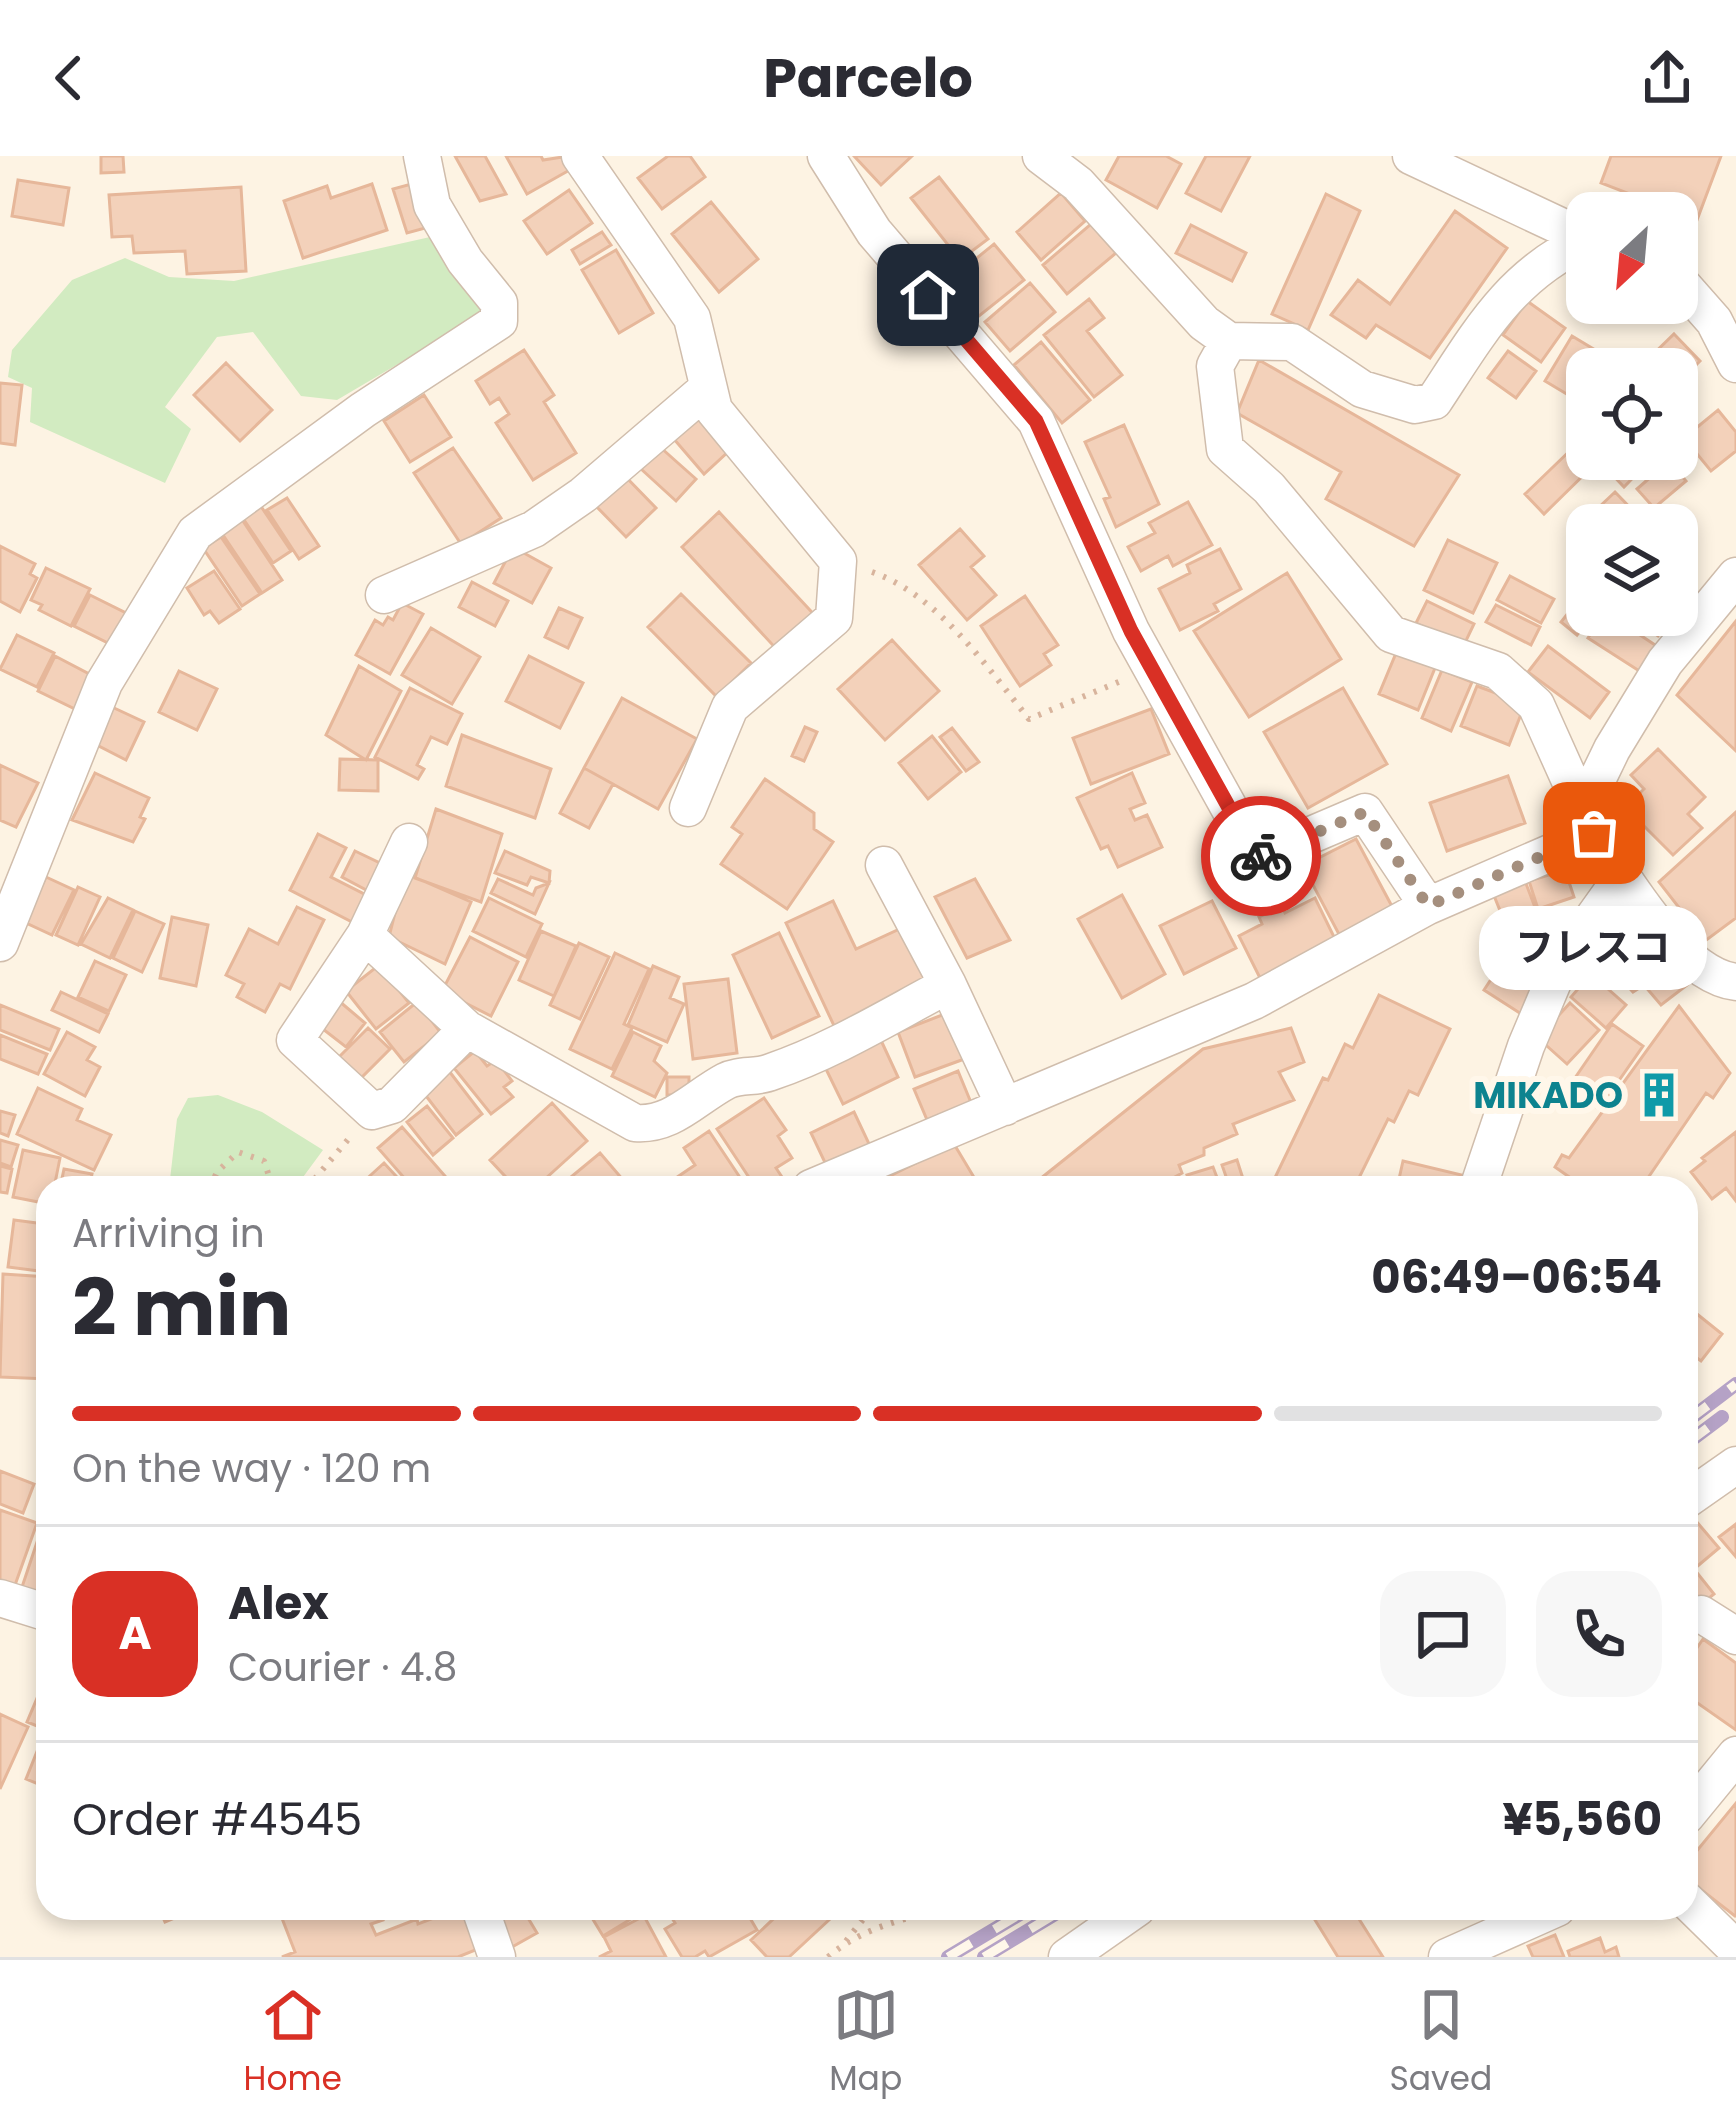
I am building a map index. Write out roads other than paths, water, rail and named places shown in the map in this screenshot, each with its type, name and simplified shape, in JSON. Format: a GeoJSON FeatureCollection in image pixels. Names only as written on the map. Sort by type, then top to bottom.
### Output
{"type":"FeatureCollection","features":[{"type":"Feature","properties":{"kind":"street"},"geometry":{"type":"LineString","coordinates":[[0,943],[104,683],[195,533],[363,410],[499,321],[499,303],[465,261],[431,205],[422,156]]}},
{"type":"Feature","properties":{"kind":"street"},"geometry":{"type":"LineString","coordinates":[[580,156],[692,318],[713,410],[838,561],[834,618],[730,707],[688,808]]}},
{"type":"Feature","properties":{"kind":"street"},"geometry":{"type":"LineString","coordinates":[[826,156],[874,232],[1036,421],[1152,668],[1257,858],[1365,812],[1428,906]]}},
{"type":"Feature","properties":{"kind":"street"},"geometry":{"type":"LineString","coordinates":[[1041,156],[1078,184],[1204,323],[1229,340],[1292,342],[1362,389],[1415,405],[1434,400],[1497,307],[1566,249]]}},
{"type":"Feature","properties":{"kind":"street"},"geometry":{"type":"LineString","coordinates":[[1411,156],[1566,228]]}},
{"type":"Feature","properties":{"kind":"street"},"geometry":{"type":"LineString","coordinates":[[1698,302],[1714,321],[1736,364]]}},
{"type":"Feature","properties":{"kind":"street"},"geometry":{"type":"LineString","coordinates":[[1229,340],[1215,366],[1225,449],[1269,488],[1391,634],[1498,671],[1536,705],[1588,822],[1623,876],[1688,961],[1736,982]]}},
{"type":"Feature","properties":{"kind":"street"},"geometry":{"type":"LineString","coordinates":[[384,595],[534,529],[583,495],[708,388]]}},
{"type":"Feature","properties":{"kind":"street"},"geometry":{"type":"LineString","coordinates":[[840,1176],[1254,1001],[1588,822],[1612,749],[1665,662],[1736,576]]}},
{"type":"Feature","properties":{"kind":"street"},"geometry":{"type":"LineString","coordinates":[[410,842],[364,934],[295,1040],[372,1111],[392,1105],[467,1029]]}},
{"type":"Feature","properties":{"kind":"street"},"geometry":{"type":"LineString","coordinates":[[884,865],[1005,1107]]}},
{"type":"Feature","properties":{"kind":"street"},"geometry":{"type":"LineString","coordinates":[[1482,1176],[1526,1046],[1561,962],[1623,876]]}},
{"type":"Feature","properties":{"kind":"street"},"geometry":{"type":"LineString","coordinates":[[364,934],[467,1029],[634,1123],[653,1124],[730,1078],[769,1073],[948,985]]}},
{"type":"Feature","properties":{"kind":"street"},"geometry":{"type":"LineString","coordinates":[[1698,1492],[1736,1465]]}},
{"type":"Feature","properties":{"kind":"street"},"geometry":{"type":"LineString","coordinates":[[0,1598],[36,1609]]}},
{"type":"Feature","properties":{"kind":"street"},"geometry":{"type":"LineString","coordinates":[[1701,1613],[1736,1636]]}},
{"type":"Feature","properties":{"kind":"street"},"geometry":{"type":"LineString","coordinates":[[1698,1801],[1736,1755]]}},
{"type":"Feature","properties":{"kind":"street"},"geometry":{"type":"LineString","coordinates":[[1698,1912],[1736,1949]]}},
{"type":"Feature","properties":{"kind":"street"},"geometry":{"type":"LineString","coordinates":[[484,1920],[497,1957]]}},
{"type":"Feature","properties":{"kind":"street"},"geometry":{"type":"LineString","coordinates":[[1067,1957],[1120,1920]]}},
{"type":"Feature","properties":{"kind":"street"},"geometry":{"type":"LineString","coordinates":[[1447,1957],[1530,1920]]}},
{"type":"Feature","properties":{"kind":"railway"},"geometry":{"type":"LineString","coordinates":[[1698,1413],[1736,1384]]}},
{"type":"Feature","properties":{"kind":"railway"},"geometry":{"type":"LineString","coordinates":[[1698,1435],[1722,1417]]}},
{"type":"Feature","properties":{"kind":"railway"},"geometry":{"type":"LineString","coordinates":[[948,1957],[1010,1920]]}},
{"type":"Feature","properties":{"kind":"railway"},"geometry":{"type":"LineString","coordinates":[[984,1957],[1045,1920]]}},
{"type":"Feature","properties":{"kind":"place","name":"フレスコ"},"geometry":{"type":"Point","coordinates":[1594,833]}},
{"type":"Feature","properties":{"kind":"place","name":"MIKADO"},"geometry":{"type":"Point","coordinates":[1659,1095]}}]}
